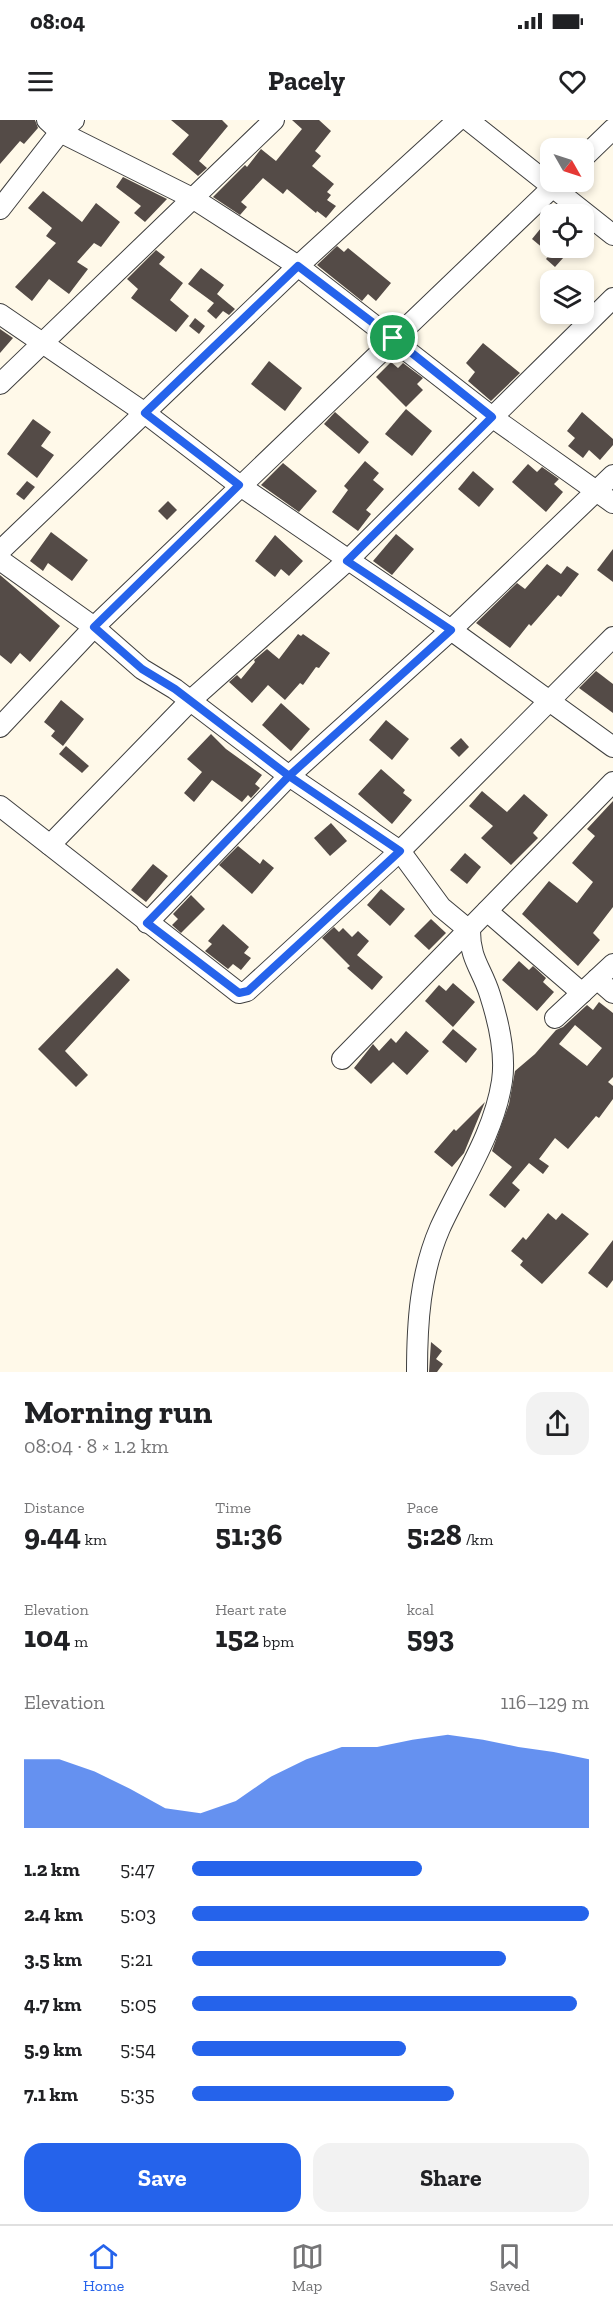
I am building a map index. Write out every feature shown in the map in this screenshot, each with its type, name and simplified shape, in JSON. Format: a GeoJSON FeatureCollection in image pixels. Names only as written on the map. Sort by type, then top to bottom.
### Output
{"type":"FeatureCollection","features":[{"type":"Feature","properties":{"kind":"street"},"geometry":{"type":"LineString","coordinates":[[0,384],[274,120]]}},
{"type":"Feature","properties":{"kind":"street"},"geometry":{"type":"LineString","coordinates":[[0,551],[298,266],[458,120]]}},
{"type":"Feature","properties":{"kind":"street"},"geometry":{"type":"LineString","coordinates":[[468,120],[540,173]]}},
{"type":"Feature","properties":{"kind":"street"},"geometry":{"type":"LineString","coordinates":[[0,209],[60,124],[194,199],[298,266],[492,417],[613,502]]}},
{"type":"Feature","properties":{"kind":"street"},"geometry":{"type":"LineString","coordinates":[[594,147],[613,129]]}},
{"type":"Feature","properties":{"kind":"street"},"geometry":{"type":"LineString","coordinates":[[0,727],[94,627],[239,485],[547,192]]}},
{"type":"Feature","properties":{"kind":"street"},"geometry":{"type":"LineString","coordinates":[[564,192],[613,235]]}},
{"type":"Feature","properties":{"kind":"street"},"geometry":{"type":"LineString","coordinates":[[50,845],[190,701],[347,561],[613,298]]}},
{"type":"Feature","properties":{"kind":"street"},"geometry":{"type":"LineString","coordinates":[[0,314],[145,413],[239,485],[451,630],[613,747]]}},
{"type":"Feature","properties":{"kind":"street"},"geometry":{"type":"LineString","coordinates":[[147,923],[289,776],[451,630],[613,475]]}},
{"type":"Feature","properties":{"kind":"street"},"geometry":{"type":"LineString","coordinates":[[0,560],[94,627],[142,669],[190,701],[289,776],[400,851],[441,907],[470,930]]}},
{"type":"Feature","properties":{"kind":"street"},"geometry":{"type":"LineString","coordinates":[[0,806],[239,993],[248,991],[400,851],[613,637]]}},
{"type":"Feature","properties":{"kind":"street"},"geometry":{"type":"LineString","coordinates":[[342,1059],[613,782]]}},
{"type":"Feature","properties":{"kind":"street"},"geometry":{"type":"LineString","coordinates":[[487,911],[582,993]]}},
{"type":"Feature","properties":{"kind":"street"},"geometry":{"type":"LineString","coordinates":[[417,1372],[421,1289],[440,1229],[482,1141],[497,1102],[502,1078],[500,1031],[490,994],[470,950],[470,930]]}},
{"type":"Feature","properties":{"kind":"street"},"geometry":{"type":"LineString","coordinates":[[555,1018],[613,964]]}},
{"type":"Feature","properties":{"kind":"street"},"geometry":{"type":"LineString","coordinates":[[597,979],[613,993]]}},
{"type":"Feature","properties":{"kind":"building"},"geometry":{"type":"Polygon","coordinates":[[[0,120],[35,120],[38,128],[24,144],[20,141],[0,164],[0,120]]]}},
{"type":"Feature","properties":{"kind":"building"},"geometry":{"type":"Polygon","coordinates":[[[171,120],[222,120],[228,126],[199,161],[207,168],[198,176],[172,154],[189,135],[171,120]]]}},
{"type":"Feature","properties":{"kind":"building"},"geometry":{"type":"Polygon","coordinates":[[[292,120],[319,120],[331,131],[315,151],[321,156],[312,166],[334,184],[327,192],[331,195],[327,200],[336,206],[326,218],[317,211],[316,213],[287,189],[283,194],[263,178],[241,202],[247,207],[240,215],[213,197],[245,165],[247,167],[261,149],[276,161],[302,129],[292,120]]]}},
{"type":"Feature","properties":{"kind":"building"},"geometry":{"type":"Polygon","coordinates":[[[123,177],[167,199],[145,222],[134,213],[141,206],[116,187],[123,177]]]}},
{"type":"Feature","properties":{"kind":"building"},"geometry":{"type":"Polygon","coordinates":[[[43,191],[82,222],[96,203],[120,222],[101,247],[94,243],[77,262],[88,269],[69,294],[49,279],[32,301],[15,287],[56,243],[46,236],[52,228],[28,208],[43,191]]]}},
{"type":"Feature","properties":{"kind":"building"},"geometry":{"type":"Polygon","coordinates":[[[540,229],[540,246],[532,239],[540,229]]]}},
{"type":"Feature","properties":{"kind":"building"},"geometry":{"type":"Polygon","coordinates":[[[337,246],[344,252],[348,248],[391,283],[376,301],[368,294],[362,301],[317,265],[337,246]]]}},
{"type":"Feature","properties":{"kind":"building"},"geometry":{"type":"Polygon","coordinates":[[[156,250],[165,257],[159,264],[183,283],[170,300],[189,316],[176,332],[131,298],[138,289],[127,279],[156,250]]]}},
{"type":"Feature","properties":{"kind":"building"},"geometry":{"type":"Polygon","coordinates":[[[547,258],[563,258],[555,267],[547,258]]]}},
{"type":"Feature","properties":{"kind":"building"},"geometry":{"type":"Polygon","coordinates":[[[201,268],[224,285],[217,294],[235,309],[229,315],[223,311],[216,319],[207,311],[214,303],[188,284],[201,268]]]}},
{"type":"Feature","properties":{"kind":"building"},"geometry":{"type":"Polygon","coordinates":[[[195,318],[205,326],[199,334],[189,326],[195,318]]]}},
{"type":"Feature","properties":{"kind":"building"},"geometry":{"type":"Polygon","coordinates":[[[0,329],[13,338],[0,353],[0,329]]]}},
{"type":"Feature","properties":{"kind":"building"},"geometry":{"type":"Polygon","coordinates":[[[483,343],[520,373],[491,401],[468,381],[475,372],[466,363],[483,343]]]}},
{"type":"Feature","properties":{"kind":"building"},"geometry":{"type":"Polygon","coordinates":[[[269,361],[302,388],[285,411],[251,384],[269,361]]]}},
{"type":"Feature","properties":{"kind":"building"},"geometry":{"type":"Polygon","coordinates":[[[391,362],[398,368],[403,363],[423,378],[417,384],[423,390],[406,407],[376,377],[391,362]]]}},
{"type":"Feature","properties":{"kind":"building"},"geometry":{"type":"Polygon","coordinates":[[[406,409],[432,431],[412,456],[385,434],[406,409]]]}},
{"type":"Feature","properties":{"kind":"building"},"geometry":{"type":"Polygon","coordinates":[[[335,412],[369,442],[359,454],[324,424],[335,412]]]}},
{"type":"Feature","properties":{"kind":"building"},"geometry":{"type":"Polygon","coordinates":[[[582,412],[613,439],[613,445],[600,460],[589,450],[583,458],[568,446],[575,438],[567,431],[582,412]]]}},
{"type":"Feature","properties":{"kind":"building"},"geometry":{"type":"Polygon","coordinates":[[[33,419],[51,432],[41,446],[54,455],[37,478],[7,454],[33,419]]]}},
{"type":"Feature","properties":{"kind":"building"},"geometry":{"type":"Polygon","coordinates":[[[365,461],[379,473],[373,480],[384,489],[366,510],[371,514],[358,531],[332,512],[348,490],[344,486],[365,461]]]}},
{"type":"Feature","properties":{"kind":"building"},"geometry":{"type":"Polygon","coordinates":[[[283,463],[317,491],[299,512],[261,485],[283,463]]]}},
{"type":"Feature","properties":{"kind":"building"},"geometry":{"type":"Polygon","coordinates":[[[528,464],[537,472],[542,467],[559,479],[554,484],[563,492],[546,512],[512,482],[528,464]]]}},
{"type":"Feature","properties":{"kind":"building"},"geometry":{"type":"Polygon","coordinates":[[[473,471],[494,489],[479,507],[458,489],[473,471]]]}},
{"type":"Feature","properties":{"kind":"building"},"geometry":{"type":"Polygon","coordinates":[[[27,481],[35,487],[24,500],[16,494],[27,481]]]}},
{"type":"Feature","properties":{"kind":"building"},"geometry":{"type":"Polygon","coordinates":[[[168,501],[177,510],[167,520],[158,511],[168,501]]]}},
{"type":"Feature","properties":{"kind":"building"},"geometry":{"type":"Polygon","coordinates":[[[51,532],[88,560],[72,581],[48,563],[43,571],[30,561],[51,532]]]}},
{"type":"Feature","properties":{"kind":"building"},"geometry":{"type":"Polygon","coordinates":[[[396,534],[414,549],[392,575],[373,561],[396,534]]]}},
{"type":"Feature","properties":{"kind":"building"},"geometry":{"type":"Polygon","coordinates":[[[275,535],[303,561],[289,576],[281,569],[275,577],[255,561],[275,535]]]}},
{"type":"Feature","properties":{"kind":"building"},"geometry":{"type":"Polygon","coordinates":[[[613,549],[613,582],[597,570],[613,549]]]}},
{"type":"Feature","properties":{"kind":"building"},"geometry":{"type":"Polygon","coordinates":[[[547,564],[561,574],[567,566],[579,574],[561,597],[558,595],[531,626],[529,624],[510,648],[476,623],[517,583],[525,589],[547,564]]]}},
{"type":"Feature","properties":{"kind":"building"},"geometry":{"type":"Polygon","coordinates":[[[0,575],[60,626],[30,662],[20,653],[11,664],[0,655],[0,575]]]}},
{"type":"Feature","properties":{"kind":"building"},"geometry":{"type":"Polygon","coordinates":[[[298,634],[301,636],[303,634],[330,653],[303,685],[300,683],[285,700],[268,685],[252,703],[229,682],[237,675],[241,679],[255,662],[254,660],[267,649],[279,659],[298,634]]]}},
{"type":"Feature","properties":{"kind":"building"},"geometry":{"type":"Polygon","coordinates":[[[596,671],[613,684],[613,713],[579,688],[596,671]]]}},
{"type":"Feature","properties":{"kind":"building"},"geometry":{"type":"Polygon","coordinates":[[[61,700],[84,719],[63,746],[51,736],[55,731],[44,722],[61,700]]]}},
{"type":"Feature","properties":{"kind":"building"},"geometry":{"type":"Polygon","coordinates":[[[281,703],[310,729],[291,751],[262,725],[281,703]]]}},
{"type":"Feature","properties":{"kind":"building"},"geometry":{"type":"Polygon","coordinates":[[[386,720],[409,739],[392,760],[369,740],[386,720]]]}},
{"type":"Feature","properties":{"kind":"building"},"geometry":{"type":"Polygon","coordinates":[[[211,734],[226,749],[262,775],[255,784],[260,788],[251,798],[248,795],[242,802],[212,780],[194,802],[184,793],[202,772],[187,759],[211,734]]]}},
{"type":"Feature","properties":{"kind":"building"},"geometry":{"type":"Polygon","coordinates":[[[461,738],[469,747],[459,757],[450,748],[461,738]]]}},
{"type":"Feature","properties":{"kind":"building"},"geometry":{"type":"Polygon","coordinates":[[[66,746],[89,766],[82,773],[59,754],[66,746]]]}},
{"type":"Feature","properties":{"kind":"building"},"geometry":{"type":"Polygon","coordinates":[[[381,769],[405,790],[403,793],[412,800],[392,824],[358,794],[381,769]]]}},
{"type":"Feature","properties":{"kind":"building"},"geometry":{"type":"Polygon","coordinates":[[[482,791],[507,812],[524,794],[548,815],[533,833],[538,838],[511,865],[481,838],[493,826],[469,806],[482,791]]]}},
{"type":"Feature","properties":{"kind":"building"},"geometry":{"type":"Polygon","coordinates":[[[613,801],[613,907],[593,933],[600,940],[578,966],[522,914],[549,881],[577,903],[593,882],[572,863],[595,836],[587,829],[613,801]]]}},
{"type":"Feature","properties":{"kind":"building"},"geometry":{"type":"Polygon","coordinates":[[[331,823],[347,841],[330,856],[314,838],[331,823]]]}},
{"type":"Feature","properties":{"kind":"building"},"geometry":{"type":"Polygon","coordinates":[[[238,846],[260,864],[263,859],[274,868],[252,894],[219,865],[238,846]]]}},
{"type":"Feature","properties":{"kind":"building"},"geometry":{"type":"Polygon","coordinates":[[[465,853],[481,867],[467,884],[450,870],[465,853]]]}},
{"type":"Feature","properties":{"kind":"building"},"geometry":{"type":"Polygon","coordinates":[[[153,864],[168,876],[146,902],[131,890],[153,864]]]}},
{"type":"Feature","properties":{"kind":"building"},"geometry":{"type":"Polygon","coordinates":[[[381,889],[405,909],[390,926],[367,905],[381,889]]]}},
{"type":"Feature","properties":{"kind":"building"},"geometry":{"type":"Polygon","coordinates":[[[191,895],[205,909],[181,933],[172,925],[178,919],[173,914],[191,895]]]}},
{"type":"Feature","properties":{"kind":"building"},"geometry":{"type":"Polygon","coordinates":[[[431,919],[446,933],[429,950],[414,936],[431,919]]]}},
{"type":"Feature","properties":{"kind":"building"},"geometry":{"type":"Polygon","coordinates":[[[223,924],[249,947],[244,953],[251,958],[241,970],[233,964],[228,969],[205,951],[212,944],[208,941],[223,924]]]}},
{"type":"Feature","properties":{"kind":"building"},"geometry":{"type":"Polygon","coordinates":[[[334,927],[339,932],[343,928],[352,937],[358,931],[369,941],[357,955],[383,977],[372,990],[347,968],[350,966],[322,938],[334,927]]]}},
{"type":"Feature","properties":{"kind":"building"},"geometry":{"type":"Polygon","coordinates":[[[519,961],[529,970],[533,966],[546,978],[543,982],[554,992],[537,1011],[502,980],[519,961]]]}},
{"type":"Feature","properties":{"kind":"building"},"geometry":{"type":"Polygon","coordinates":[[[117,968],[130,980],[65,1051],[88,1075],[76,1087],[38,1049],[117,968]]]}},
{"type":"Feature","properties":{"kind":"building"},"geometry":{"type":"Polygon","coordinates":[[[453,983],[475,1002],[453,1027],[425,1001],[439,985],[446,991],[453,983]]]}},
{"type":"Feature","properties":{"kind":"building"},"geometry":{"type":"Polygon","coordinates":[[[599,1002],[613,1013],[613,1077],[608,1082],[613,1086],[613,1099],[599,1118],[596,1116],[568,1149],[555,1138],[539,1159],[549,1166],[543,1174],[529,1163],[512,1183],[520,1190],[505,1208],[489,1195],[512,1167],[492,1151],[509,1104],[515,1071],[535,1054],[556,1030],[563,1027],[587,1005],[593,1010],[599,1002]],[[575,1025],[559,1044],[587,1066],[602,1048],[575,1025]]]}},
{"type":"Feature","properties":{"kind":"building"},"geometry":{"type":"Polygon","coordinates":[[[453,1029],[477,1049],[466,1063],[442,1042],[453,1029]]]}},
{"type":"Feature","properties":{"kind":"building"},"geometry":{"type":"Polygon","coordinates":[[[406,1031],[429,1051],[407,1075],[393,1062],[371,1084],[354,1068],[373,1044],[379,1051],[391,1038],[396,1043],[406,1031]]]}},
{"type":"Feature","properties":{"kind":"building"},"geometry":{"type":"Polygon","coordinates":[[[485,1102],[464,1153],[452,1167],[434,1152],[454,1129],[456,1131],[485,1102]]]}},
{"type":"Feature","properties":{"kind":"building"},"geometry":{"type":"Polygon","coordinates":[[[548,1213],[556,1220],[562,1213],[589,1234],[542,1284],[520,1265],[523,1261],[511,1251],[523,1237],[526,1240],[548,1213]]]}},
{"type":"Feature","properties":{"kind":"building"},"geometry":{"type":"Polygon","coordinates":[[[613,1240],[613,1280],[607,1288],[588,1273],[613,1240]]]}},
{"type":"Feature","properties":{"kind":"building"},"geometry":{"type":"Polygon","coordinates":[[[431,1342],[442,1351],[436,1359],[443,1364],[437,1372],[429,1372],[431,1342]]]}},
{"type":"Feature","properties":{"kind":"route"},"geometry":{"type":"LineString","coordinates":[[393,338],[298,266],[145,413],[239,485],[94,627],[142,669],[175,689],[289,776],[400,851],[248,991],[239,993],[147,923],[289,776],[451,630],[347,561],[492,417],[393,338]]}}]}
